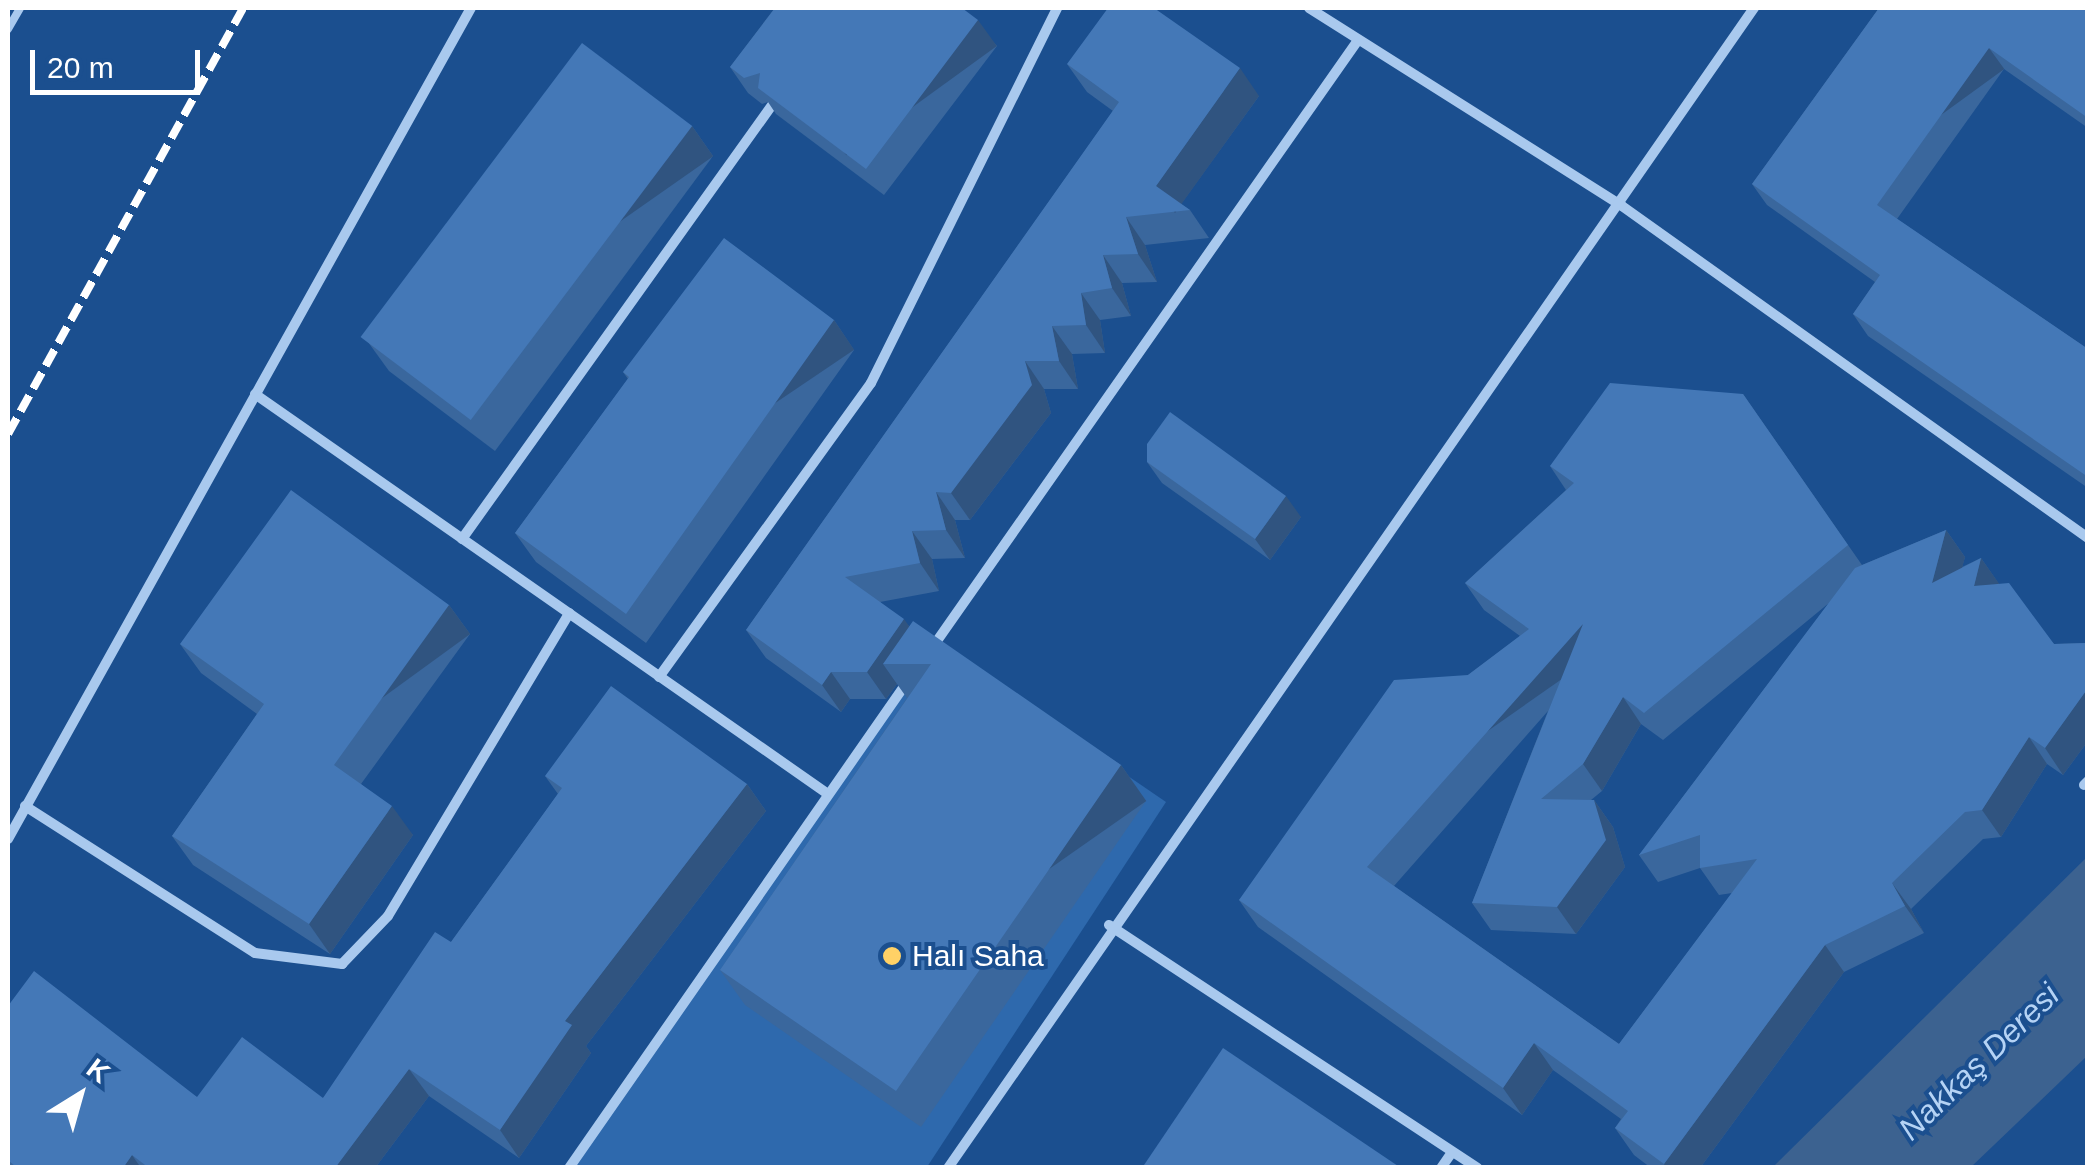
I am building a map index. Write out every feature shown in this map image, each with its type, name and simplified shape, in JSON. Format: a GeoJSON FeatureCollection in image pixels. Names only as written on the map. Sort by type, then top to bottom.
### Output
{"type":"FeatureCollection","features":[{"type":"Feature","properties":{"kind":"street"},"geometry":{"type":"LineString","coordinates":[[8,839],[471,8]]}},
{"type":"Feature","properties":{"kind":"street"},"geometry":{"type":"LineString","coordinates":[[659,678],[871,383],[1057,8]]}},
{"type":"Feature","properties":{"kind":"street"},"geometry":{"type":"LineString","coordinates":[[1309,8],[1356,43],[1622,206],[2088,538]]}},
{"type":"Feature","properties":{"kind":"street"},"geometry":{"type":"LineString","coordinates":[[948,1168],[1109,925],[1622,206],[1754,8]]}},
{"type":"Feature","properties":{"kind":"street"},"geometry":{"type":"LineString","coordinates":[[924,659],[1356,43]]}},
{"type":"Feature","properties":{"kind":"street"},"geometry":{"type":"LineString","coordinates":[[462,539],[772,105]]}},
{"type":"Feature","properties":{"kind":"street"},"geometry":{"type":"LineString","coordinates":[[255,394],[825,792]]}},
{"type":"Feature","properties":{"kind":"street"},"geometry":{"type":"LineString","coordinates":[[26,806],[255,953],[342,964],[388,916],[569,613]]}},
{"type":"Feature","properties":{"kind":"street"},"geometry":{"type":"LineString","coordinates":[[568,1168],[825,792],[913,674]]}},
{"type":"Feature","properties":{"kind":"street"},"geometry":{"type":"LineString","coordinates":[[1109,925],[1476,1168]]}},
{"type":"Feature","properties":{"kind":"street"},"geometry":{"type":"LineString","coordinates":[[1441,1168],[1452,1152]]}},
{"type":"Feature","properties":{"kind":"lane"},"geometry":{"type":"LineString","coordinates":[[8,29],[20,8]]}},
{"type":"Feature","properties":{"kind":"shaded area","name":"Halı Saha"},"geometry":{"type":"Polygon","coordinates":[[[935,644],[1166,802],[927,1167],[568,1168],[935,644]]]}},
{"type":"Feature","properties":{"kind":"water","name":"Nakkaş Deresi"},"geometry":{"type":"Polygon","coordinates":[[[2087,857],[2087,1056],[1971,1167],[1773,1167],[2087,857]]]}},
{"type":"Feature","properties":{"kind":"building"},"geometry":{"type":"Polygon","coordinates":[[[775,8],[962,8],[978,20],[866,169],[758,88],[760,73],[744,78],[730,67],[775,8]]]}},
{"type":"Feature","properties":{"kind":"building"},"geometry":{"type":"Polygon","coordinates":[[[1108,8],[1154,8],[1240,68],[1156,186],[1190,210],[1126,217],[1138,254],[1103,255],[1112,288],[1081,293],[1086,325],[1052,326],[1059,361],[1025,361],[1032,385],[951,493],[936,492],[946,530],[912,531],[920,563],[845,577],[904,619],[867,672],[831,672],[822,685],[746,630],[1119,102],[1067,64],[1108,8]]]}},
{"type":"Feature","properties":{"kind":"building"},"geometry":{"type":"Polygon","coordinates":[[[1879,8],[2088,8],[2088,118],[1989,48],[1877,205],[2088,349],[2088,477],[1853,314],[1880,275],[1752,184],[1879,8]]]}},
{"type":"Feature","properties":{"kind":"building"},"geometry":{"type":"Polygon","coordinates":[[[582,43],[692,126],[471,420],[361,337],[582,43]]]}},
{"type":"Feature","properties":{"kind":"building"},"geometry":{"type":"Polygon","coordinates":[[[724,238],[834,320],[626,614],[515,533],[629,377],[623,372],[724,238]]]}},
{"type":"Feature","properties":{"kind":"building"},"geometry":{"type":"Polygon","coordinates":[[[1610,383],[1743,394],[1848,545],[1644,713],[1623,697],[1583,764],[1541,799],[1594,800],[1606,840],[1557,907],[1472,903],[1583,624],[1367,867],[1619,1044],[1757,859],[1700,868],[1700,835],[1639,855],[1855,568],[1946,530],[1932,583],[1981,558],[1974,586],[2009,583],[2054,644],[2086,643],[2088,659],[2088,688],[2045,748],[2029,737],[1982,810],[1965,812],[1892,883],[1905,906],[1825,945],[1664,1164],[1615,1128],[1628,1111],[1534,1043],[1503,1088],[1239,900],[1394,680],[1468,675],[1529,629],[1465,583],[1574,483],[1550,466],[1610,383]]]}},
{"type":"Feature","properties":{"kind":"building"},"geometry":{"type":"Polygon","coordinates":[[[1170,412],[1286,496],[1255,539],[1147,462],[1147,444],[1170,412]]]}},
{"type":"Feature","properties":{"kind":"building"},"geometry":{"type":"Polygon","coordinates":[[[291,490],[449,605],[334,765],[392,806],[309,924],[172,836],[264,704],[180,644],[291,490]]]}},
{"type":"Feature","properties":{"kind":"building"},"geometry":{"type":"Polygon","coordinates":[[[913,621],[1121,765],[896,1091],[720,970],[931,664],[883,664],[913,621]]]}},
{"type":"Feature","properties":{"kind":"building"},"geometry":{"type":"Polygon","coordinates":[[[611,686],[747,784],[565,1021],[572,1025],[500,1130],[409,1069],[335,1168],[149,1168],[132,1155],[123,1168],[17,1168],[8,1160],[8,1006],[34,971],[197,1097],[242,1037],[323,1098],[435,932],[451,942],[562,788],[545,776],[611,686]]]}},
{"type":"Feature","properties":{"kind":"building"},"geometry":{"type":"Polygon","coordinates":[[[1223,1048],[1401,1168],[1142,1168],[1223,1048]]]}},
{"type":"Feature","properties":{"kind":"railway"},"geometry":{"type":"LineString","coordinates":[[8,434],[243,8]]}},
{"type":"Feature","properties":{"kind":"place","name":"Halı Saha"},"geometry":{"type":"Point","coordinates":[892,956]}}]}
